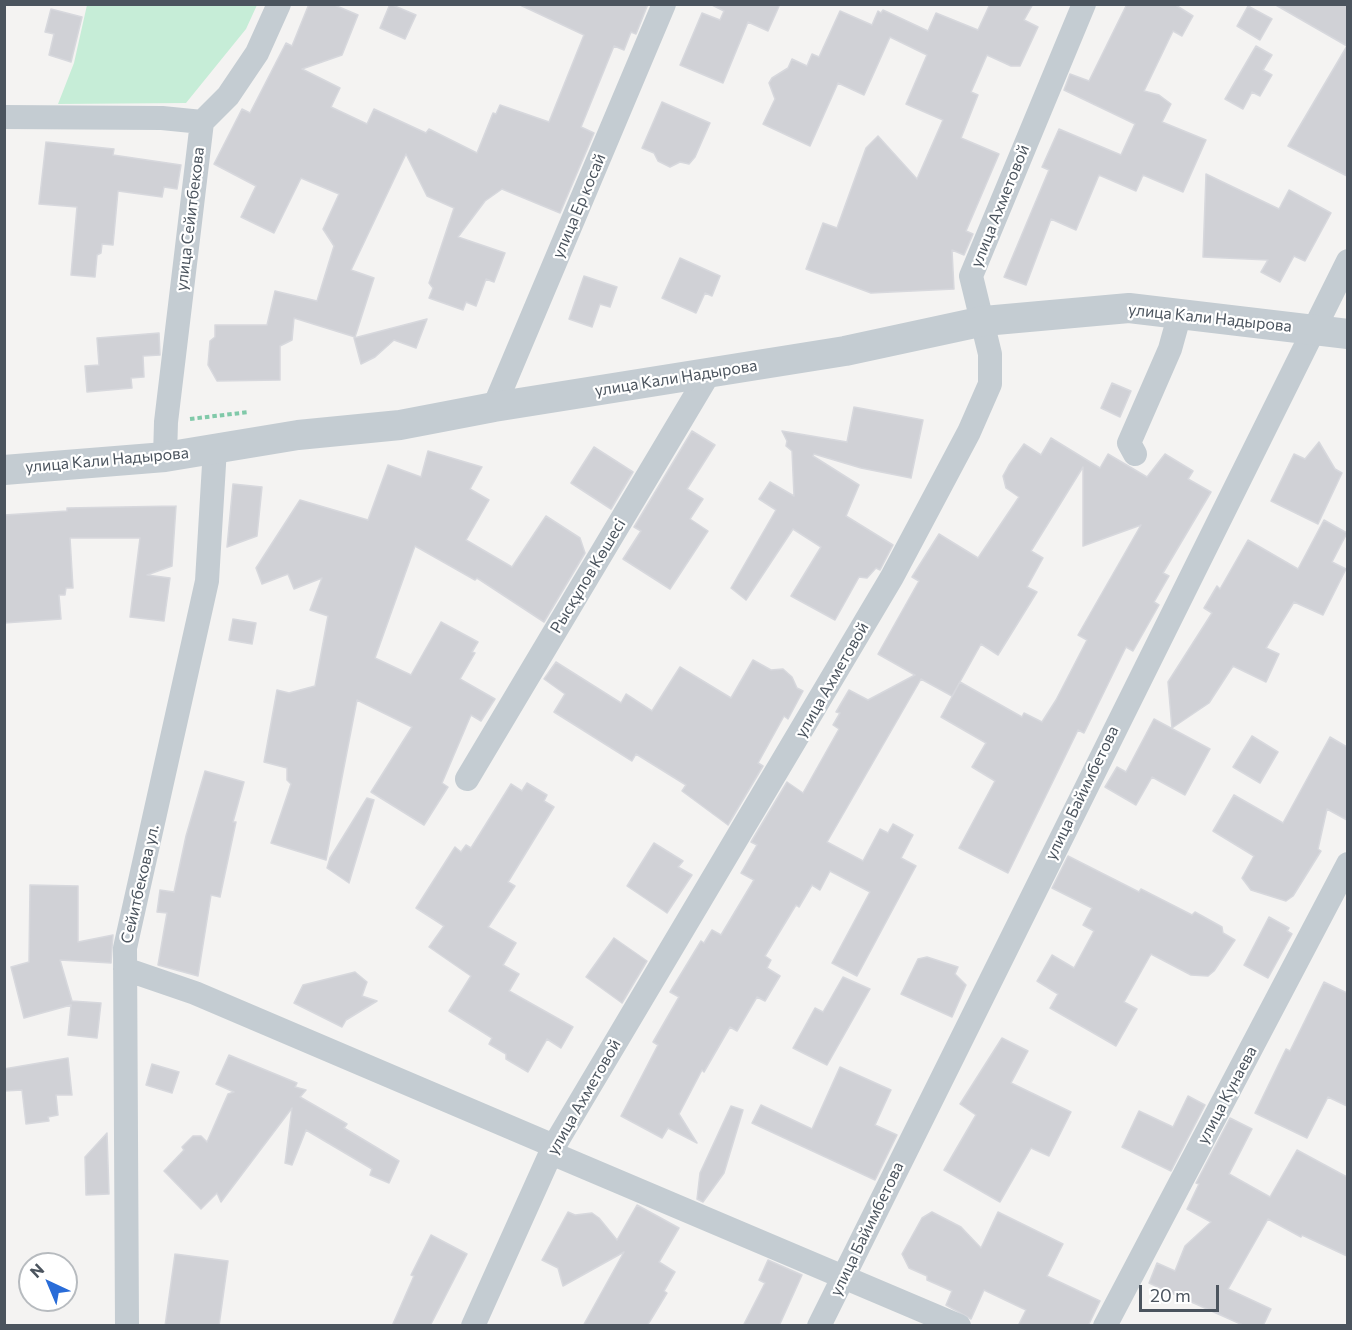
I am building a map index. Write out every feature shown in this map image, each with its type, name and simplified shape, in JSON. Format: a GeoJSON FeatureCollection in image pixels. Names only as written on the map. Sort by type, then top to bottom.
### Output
{"type":"FeatureCollection","features":[{"type":"Feature","properties":{"kind":"street"},"geometry":{"type":"LineString","coordinates":[[4,117],[162,118],[202,122],[228,96],[257,53],[279,4]]}},
{"type":"Feature","properties":{"kind":"street","name":"улица Ер косай"},"geometry":{"type":"LineString","coordinates":[[494,407],[664,4]]}},
{"type":"Feature","properties":{"kind":"street","name":"улица Ахметовой"},"geometry":{"type":"LineString","coordinates":[[472,1326],[553,1149],[892,577],[969,432],[990,384],[990,354],[984,321],[971,276],[1084,4]]}},
{"type":"Feature","properties":{"kind":"street","name":"улица Сейитбекова"},"geometry":{"type":"LineString","coordinates":[[165,458],[166,422],[202,122]]}},
{"type":"Feature","properties":{"kind":"street","name":"улица Байимбетова"},"geometry":{"type":"LineString","coordinates":[[819,1326],[1347,261]]}},
{"type":"Feature","properties":{"kind":"street","name":"улица Кали Надырова"},"geometry":{"type":"LineString","coordinates":[[4,470],[165,458],[298,435],[400,425],[494,407],[845,351],[984,321],[1129,308],[1312,328],[1347,334]]}},
{"type":"Feature","properties":{"kind":"street"},"geometry":{"type":"LineString","coordinates":[[1135,454],[1129,443],[1170,349],[1180,313]]}},
{"type":"Feature","properties":{"kind":"street","name":"Рысқұлов Көшесі"},"geometry":{"type":"LineString","coordinates":[[467,779],[709,373]]}},
{"type":"Feature","properties":{"kind":"street","name":"Сейитбекова ул."},"geometry":{"type":"LineString","coordinates":[[127,1326],[124,948],[207,581],[215,448]]}},
{"type":"Feature","properties":{"kind":"street","name":"улица Кунаева"},"geometry":{"type":"LineString","coordinates":[[1105,1326],[1347,864]]}},
{"type":"Feature","properties":{"kind":"street"},"geometry":{"type":"LineString","coordinates":[[125,969],[195,993],[959,1326]]}},
{"type":"Feature","properties":{"kind":"green space"},"geometry":{"type":"Polygon","coordinates":[[[87,4],[257,5],[246,29],[186,103],[58,104],[74,63],[87,4]]]}},
{"type":"Feature","properties":{"kind":"building"},"geometry":{"type":"Polygon","coordinates":[[[309,4],[332,4],[358,15],[342,55],[302,69],[340,88],[331,107],[367,124],[374,109],[426,133],[429,129],[477,153],[493,113],[496,114],[500,105],[549,122],[584,35],[518,4],[648,4],[636,34],[631,32],[624,50],[614,46],[581,127],[594,133],[560,213],[502,189],[485,201],[458,237],[505,253],[494,282],[486,279],[476,306],[466,302],[463,310],[429,298],[433,288],[429,283],[454,208],[427,196],[406,154],[351,270],[374,278],[355,337],[294,318],[292,340],[280,346],[280,380],[217,381],[208,365],[210,341],[215,337],[215,325],[267,325],[275,291],[317,301],[334,246],[323,229],[339,194],[301,178],[274,233],[241,217],[256,186],[214,164],[242,109],[250,113],[286,43],[292,46],[309,4]]]}},
{"type":"Feature","properties":{"kind":"building"},"geometry":{"type":"Polygon","coordinates":[[[390,4],[416,15],[405,39],[380,28],[390,4]]]}},
{"type":"Feature","properties":{"kind":"building"},"geometry":{"type":"Polygon","coordinates":[[[710,4],[780,4],[768,31],[748,22],[723,83],[680,65],[702,13],[720,20],[724,11],[710,4]]]}},
{"type":"Feature","properties":{"kind":"building"},"geometry":{"type":"Polygon","coordinates":[[[990,4],[1033,4],[1024,20],[1038,27],[1020,66],[1011,66],[987,55],[971,92],[978,95],[961,138],[999,154],[966,231],[973,234],[964,255],[952,250],[954,289],[871,293],[806,269],[823,223],[837,228],[866,148],[878,136],[917,179],[943,120],[906,104],[927,55],[890,37],[864,95],[838,83],[810,146],[763,124],[775,99],[769,83],[772,78],[788,68],[792,59],[807,66],[812,54],[819,57],[840,11],[872,25],[878,11],[881,13],[883,10],[928,31],[936,13],[978,30],[990,4]]]}},
{"type":"Feature","properties":{"kind":"building"},"geometry":{"type":"Polygon","coordinates":[[[1127,4],[1174,4],[1193,16],[1182,36],[1173,31],[1144,91],[1159,95],[1171,104],[1162,122],[1206,140],[1183,192],[1143,175],[1136,191],[1099,175],[1076,230],[1051,219],[1026,285],[1004,277],[1049,170],[1042,167],[1059,129],[1121,155],[1135,124],[1064,90],[1070,74],[1089,81],[1127,4]]]}},
{"type":"Feature","properties":{"kind":"building"},"geometry":{"type":"Polygon","coordinates":[[[1274,4],[1347,4],[1347,46],[1274,4]]]}},
{"type":"Feature","properties":{"kind":"building"},"geometry":{"type":"Polygon","coordinates":[[[1248,6],[1272,19],[1260,40],[1237,26],[1248,6]]]}},
{"type":"Feature","properties":{"kind":"building"},"geometry":{"type":"Polygon","coordinates":[[[51,9],[82,17],[71,62],[49,55],[54,34],[45,32],[51,9]]]}},
{"type":"Feature","properties":{"kind":"building"},"geometry":{"type":"Polygon","coordinates":[[[1256,46],[1272,55],[1263,70],[1272,75],[1260,96],[1252,92],[1243,109],[1225,99],[1256,46]]]}},
{"type":"Feature","properties":{"kind":"building"},"geometry":{"type":"Polygon","coordinates":[[[1347,46],[1347,176],[1288,146],[1347,46]]]}},
{"type":"Feature","properties":{"kind":"building"},"geometry":{"type":"Polygon","coordinates":[[[662,102],[710,123],[695,157],[689,164],[680,162],[670,167],[658,161],[654,153],[642,148],[662,102]]]}},
{"type":"Feature","properties":{"kind":"building"},"geometry":{"type":"Polygon","coordinates":[[[46,142],[114,149],[113,155],[181,165],[177,189],[164,187],[162,197],[118,191],[113,245],[102,244],[101,253],[97,255],[95,277],[71,275],[77,207],[39,204],[46,142]]]}},
{"type":"Feature","properties":{"kind":"building"},"geometry":{"type":"Polygon","coordinates":[[[1206,174],[1279,209],[1289,190],[1331,213],[1305,261],[1294,256],[1280,282],[1261,272],[1268,260],[1203,257],[1206,174]]]}},
{"type":"Feature","properties":{"kind":"building"},"geometry":{"type":"Polygon","coordinates":[[[680,258],[720,276],[712,296],[705,293],[696,313],[662,298],[680,258]]]}},
{"type":"Feature","properties":{"kind":"building"},"geometry":{"type":"Polygon","coordinates":[[[584,276],[617,287],[610,307],[600,304],[592,327],[569,319],[584,276]]]}},
{"type":"Feature","properties":{"kind":"building"},"geometry":{"type":"Polygon","coordinates":[[[427,319],[416,348],[394,340],[375,357],[361,364],[354,338],[427,319]]]}},
{"type":"Feature","properties":{"kind":"building"},"geometry":{"type":"Polygon","coordinates":[[[159,333],[160,355],[143,356],[144,377],[131,378],[132,388],[87,392],[85,366],[99,365],[97,338],[159,333]]]}},
{"type":"Feature","properties":{"kind":"building"},"geometry":{"type":"Polygon","coordinates":[[[1112,383],[1131,391],[1120,417],[1101,408],[1112,383]]]}},
{"type":"Feature","properties":{"kind":"building"},"geometry":{"type":"Polygon","coordinates":[[[854,407],[923,420],[911,478],[861,468],[814,454],[813,456],[859,485],[846,516],[893,545],[880,570],[876,568],[867,578],[859,577],[835,620],[791,596],[821,547],[793,529],[746,600],[731,588],[776,510],[759,499],[770,482],[794,496],[792,451],[786,446],[787,441],[782,431],[847,442],[854,407]]]}},
{"type":"Feature","properties":{"kind":"building"},"geometry":{"type":"Polygon","coordinates":[[[692,431],[715,445],[687,489],[703,499],[690,519],[708,531],[670,589],[623,559],[641,531],[634,527],[692,431]]]}},
{"type":"Feature","properties":{"kind":"building"},"geometry":{"type":"Polygon","coordinates":[[[1051,438],[1100,468],[1108,454],[1147,477],[1165,454],[1193,471],[1188,479],[1211,492],[1163,573],[1169,576],[1154,602],[1159,605],[1133,651],[1126,647],[1084,733],[1078,730],[1008,873],[959,848],[995,781],[972,767],[986,743],[941,717],[960,682],[1022,717],[1024,713],[1042,722],[1056,700],[1087,640],[1078,635],[1141,525],[1083,546],[1083,467],[1031,551],[1043,558],[1027,587],[1037,592],[998,655],[981,644],[952,696],[921,679],[827,842],[863,861],[880,829],[888,833],[893,824],[913,835],[901,858],[916,866],[857,976],[832,963],[870,892],[830,871],[820,890],[812,885],[799,907],[796,905],[765,956],[771,960],[767,968],[780,976],[765,1001],[757,997],[737,1031],[730,1027],[704,1072],[702,1070],[679,1114],[697,1143],[668,1128],[662,1138],[621,1116],[658,1045],[653,1042],[679,997],[670,992],[701,941],[704,943],[712,930],[721,935],[754,880],[741,873],[757,845],[751,842],[787,782],[803,793],[839,729],[833,725],[840,713],[836,712],[849,690],[868,700],[915,675],[878,654],[919,581],[912,577],[939,534],[978,558],[1019,497],[1006,488],[1003,476],[1009,465],[1024,444],[1041,455],[1051,438]]]}},
{"type":"Feature","properties":{"kind":"building"},"geometry":{"type":"Polygon","coordinates":[[[1319,442],[1335,469],[1342,473],[1318,524],[1271,501],[1294,454],[1305,459],[1319,442]]]}},
{"type":"Feature","properties":{"kind":"building"},"geometry":{"type":"Polygon","coordinates":[[[594,447],[633,472],[611,509],[571,483],[594,447]]]}},
{"type":"Feature","properties":{"kind":"building"},"geometry":{"type":"Polygon","coordinates":[[[428,451],[482,467],[470,489],[489,500],[466,540],[512,567],[546,516],[580,538],[585,553],[544,622],[477,578],[475,580],[415,546],[375,658],[411,675],[441,622],[478,642],[472,652],[475,653],[460,679],[495,699],[481,721],[471,715],[442,783],[448,787],[424,825],[371,792],[412,727],[357,700],[326,860],[271,843],[291,784],[287,780],[287,768],[264,762],[277,690],[289,693],[315,686],[328,616],[310,610],[322,578],[294,589],[288,574],[262,584],[256,568],[300,500],[368,520],[388,465],[421,477],[428,451]]]}},
{"type":"Feature","properties":{"kind":"building"},"geometry":{"type":"Polygon","coordinates":[[[233,484],[262,487],[257,536],[227,547],[233,484]]]}},
{"type":"Feature","properties":{"kind":"building"},"geometry":{"type":"Polygon","coordinates":[[[176,506],[172,566],[147,575],[170,578],[164,621],[130,617],[140,538],[70,538],[73,588],[66,588],[65,595],[59,595],[61,619],[4,623],[4,515],[67,511],[67,508],[176,506]]]}},
{"type":"Feature","properties":{"kind":"building"},"geometry":{"type":"Polygon","coordinates":[[[1324,520],[1347,533],[1332,562],[1346,569],[1323,615],[1294,602],[1266,648],[1279,654],[1266,682],[1233,666],[1209,703],[1172,728],[1168,682],[1212,613],[1204,608],[1217,586],[1220,589],[1248,540],[1298,569],[1324,520]]]}},
{"type":"Feature","properties":{"kind":"building"},"geometry":{"type":"Polygon","coordinates":[[[233,619],[256,623],[252,644],[229,640],[233,619]]]}},
{"type":"Feature","properties":{"kind":"building"},"geometry":{"type":"Polygon","coordinates":[[[753,660],[771,670],[783,669],[792,677],[797,688],[803,691],[788,719],[784,716],[758,763],[763,766],[728,825],[682,791],[686,785],[636,754],[632,761],[554,712],[565,694],[544,679],[556,662],[621,703],[626,694],[652,711],[680,667],[731,698],[753,660]]]}},
{"type":"Feature","properties":{"kind":"building"},"geometry":{"type":"Polygon","coordinates":[[[1154,719],[1210,749],[1185,795],[1152,777],[1136,805],[1105,787],[1117,767],[1126,772],[1154,719]]]}},
{"type":"Feature","properties":{"kind":"building"},"geometry":{"type":"Polygon","coordinates":[[[1252,736],[1278,752],[1260,783],[1233,767],[1252,736]]]}},
{"type":"Feature","properties":{"kind":"building"},"geometry":{"type":"Polygon","coordinates":[[[1330,737],[1347,747],[1347,820],[1327,809],[1318,849],[1321,851],[1293,896],[1286,901],[1251,890],[1242,878],[1254,856],[1213,831],[1234,795],[1283,823],[1330,737]]]}},
{"type":"Feature","properties":{"kind":"building"},"geometry":{"type":"Polygon","coordinates":[[[205,771],[244,782],[233,822],[236,822],[220,897],[211,895],[198,976],[158,965],[167,913],[157,912],[160,890],[174,892],[186,836],[205,771]]]}},
{"type":"Feature","properties":{"kind":"building"},"geometry":{"type":"Polygon","coordinates":[[[527,783],[547,795],[544,801],[554,807],[508,882],[515,886],[488,927],[516,943],[503,965],[519,974],[509,991],[573,1027],[561,1048],[547,1039],[528,1072],[506,1059],[506,1054],[489,1044],[492,1038],[449,1011],[471,976],[429,947],[444,926],[416,908],[455,847],[461,852],[466,845],[471,848],[511,784],[522,791],[527,783]]]}},
{"type":"Feature","properties":{"kind":"building"},"geometry":{"type":"Polygon","coordinates":[[[367,798],[374,800],[349,883],[327,868],[330,858],[367,798]]]}},
{"type":"Feature","properties":{"kind":"building"},"geometry":{"type":"Polygon","coordinates":[[[654,843],[683,861],[678,867],[692,875],[667,913],[627,886],[654,843]]]}},
{"type":"Feature","properties":{"kind":"building"},"geometry":{"type":"Polygon","coordinates":[[[1068,856],[1139,892],[1141,889],[1192,915],[1195,912],[1222,927],[1223,933],[1235,940],[1214,971],[1208,976],[1191,975],[1151,954],[1124,1002],[1137,1009],[1116,1046],[1050,1008],[1058,994],[1037,981],[1052,955],[1074,968],[1094,931],[1083,925],[1092,908],[1052,888],[1068,856]]]}},
{"type":"Feature","properties":{"kind":"building"},"geometry":{"type":"Polygon","coordinates":[[[30,885],[78,886],[78,942],[113,935],[111,963],[60,960],[72,1001],[101,1003],[97,1038],[68,1035],[71,1005],[24,1018],[11,967],[29,962],[30,885]]]}},
{"type":"Feature","properties":{"kind":"building"},"geometry":{"type":"Polygon","coordinates":[[[1269,917],[1289,928],[1287,931],[1292,934],[1268,978],[1244,965],[1269,917]]]}},
{"type":"Feature","properties":{"kind":"building"},"geometry":{"type":"Polygon","coordinates":[[[614,938],[647,961],[622,1003],[586,977],[614,938]]]}},
{"type":"Feature","properties":{"kind":"building"},"geometry":{"type":"Polygon","coordinates":[[[927,957],[958,967],[955,974],[966,985],[952,1017],[901,994],[918,959],[927,957]]]}},
{"type":"Feature","properties":{"kind":"building"},"geometry":{"type":"Polygon","coordinates":[[[355,972],[367,982],[362,996],[377,1001],[346,1020],[342,1027],[294,1003],[303,985],[355,972]]]}},
{"type":"Feature","properties":{"kind":"building"},"geometry":{"type":"Polygon","coordinates":[[[843,977],[870,989],[827,1065],[793,1048],[815,1008],[823,1012],[843,977]]]}},
{"type":"Feature","properties":{"kind":"building"},"geometry":{"type":"Polygon","coordinates":[[[1324,982],[1347,993],[1347,1106],[1328,1097],[1307,1138],[1255,1113],[1286,1049],[1290,1051],[1324,982]]]}},
{"type":"Feature","properties":{"kind":"building"},"geometry":{"type":"Polygon","coordinates":[[[1002,1038],[1028,1051],[1011,1083],[1071,1112],[1049,1156],[1031,1148],[1000,1202],[944,1170],[976,1115],[960,1104],[1002,1038]]]}},
{"type":"Feature","properties":{"kind":"building"},"geometry":{"type":"Polygon","coordinates":[[[229,1055],[297,1083],[295,1087],[306,1090],[300,1097],[347,1124],[344,1128],[399,1161],[389,1183],[370,1175],[372,1169],[306,1130],[292,1165],[285,1163],[292,1108],[221,1202],[217,1193],[201,1209],[164,1171],[184,1150],[182,1147],[193,1136],[201,1136],[207,1142],[228,1094],[234,1092],[216,1084],[229,1055]]]}},
{"type":"Feature","properties":{"kind":"building"},"geometry":{"type":"Polygon","coordinates":[[[68,1058],[72,1095],[56,1095],[58,1115],[48,1117],[49,1121],[26,1124],[22,1090],[4,1091],[4,1069],[68,1058]]]}},
{"type":"Feature","properties":{"kind":"building"},"geometry":{"type":"Polygon","coordinates":[[[152,1064],[179,1072],[172,1093],[146,1085],[152,1064]]]}},
{"type":"Feature","properties":{"kind":"building"},"geometry":{"type":"Polygon","coordinates":[[[840,1067],[891,1090],[875,1125],[897,1135],[875,1180],[752,1123],[761,1105],[812,1129],[840,1067]]]}},
{"type":"Feature","properties":{"kind":"building"},"geometry":{"type":"Polygon","coordinates":[[[1188,1096],[1205,1105],[1171,1171],[1122,1147],[1139,1111],[1173,1127],[1188,1096]]]}},
{"type":"Feature","properties":{"kind":"building"},"geometry":{"type":"Polygon","coordinates":[[[731,1106],[743,1110],[724,1173],[703,1202],[697,1199],[700,1173],[731,1106]]]}},
{"type":"Feature","properties":{"kind":"building"},"geometry":{"type":"Polygon","coordinates":[[[1230,1118],[1252,1129],[1229,1174],[1270,1197],[1297,1150],[1347,1177],[1347,1256],[1302,1235],[1301,1237],[1268,1219],[1228,1289],[1271,1309],[1263,1326],[1245,1326],[1149,1283],[1157,1263],[1175,1271],[1185,1246],[1211,1222],[1187,1209],[1199,1184],[1196,1183],[1230,1118]]]}},
{"type":"Feature","properties":{"kind":"building"},"geometry":{"type":"Polygon","coordinates":[[[107,1133],[109,1194],[86,1195],[85,1157],[107,1133]]]}},
{"type":"Feature","properties":{"kind":"building"},"geometry":{"type":"Polygon","coordinates":[[[637,1205],[679,1228],[659,1262],[675,1272],[664,1291],[667,1293],[647,1326],[583,1326],[624,1252],[563,1286],[558,1268],[542,1260],[568,1212],[575,1215],[592,1213],[617,1240],[637,1205]]]}},
{"type":"Feature","properties":{"kind":"building"},"geometry":{"type":"Polygon","coordinates":[[[932,1212],[961,1227],[981,1248],[998,1212],[1063,1244],[1047,1276],[1100,1301],[1088,1326],[1018,1326],[1026,1310],[984,1290],[971,1319],[946,1305],[952,1291],[927,1280],[927,1276],[909,1268],[902,1254],[922,1218],[932,1212]]]}},
{"type":"Feature","properties":{"kind":"building"},"geometry":{"type":"Polygon","coordinates":[[[431,1235],[467,1254],[430,1326],[392,1326],[414,1276],[411,1275],[431,1235]]]}},
{"type":"Feature","properties":{"kind":"building"},"geometry":{"type":"Polygon","coordinates":[[[175,1254],[228,1261],[219,1326],[165,1326],[175,1254]]]}},
{"type":"Feature","properties":{"kind":"building"},"geometry":{"type":"Polygon","coordinates":[[[768,1260],[802,1275],[779,1326],[743,1326],[765,1283],[759,1280],[768,1260]]]}}]}
